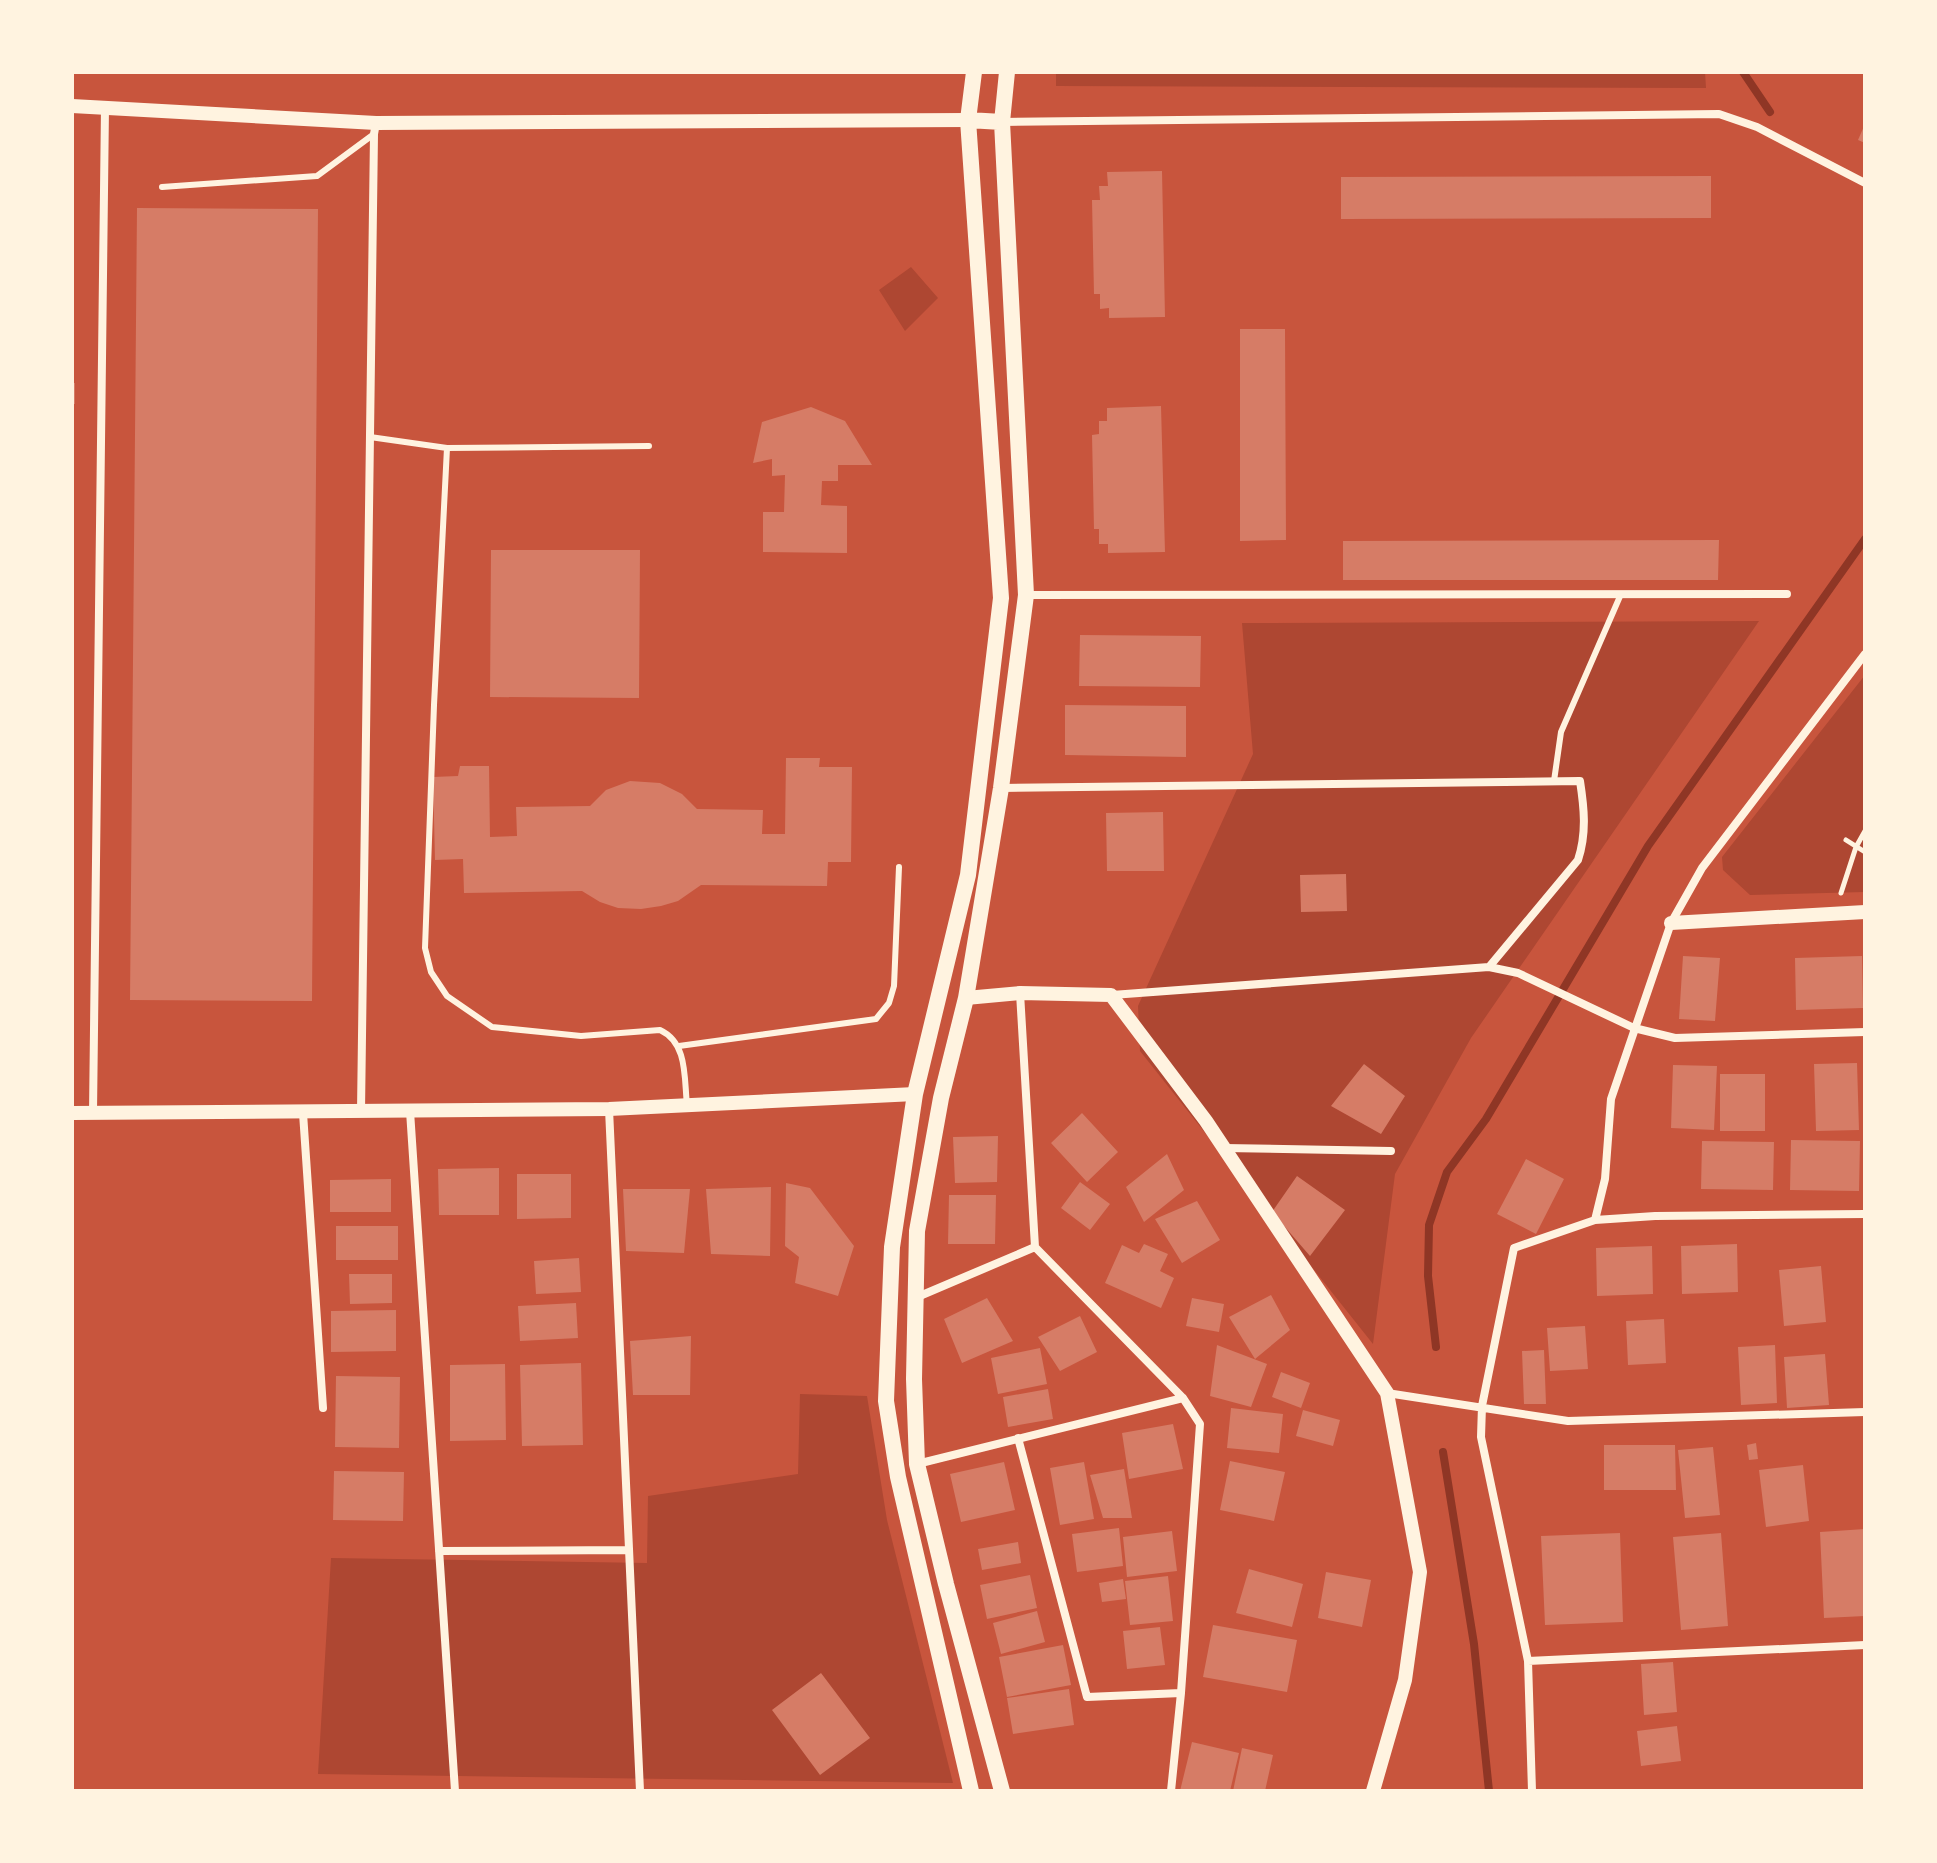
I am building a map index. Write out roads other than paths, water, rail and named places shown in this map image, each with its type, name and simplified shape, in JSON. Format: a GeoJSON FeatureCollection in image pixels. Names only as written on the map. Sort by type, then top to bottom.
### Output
{"type":"FeatureCollection","features":[{"type":"Feature","properties":{"kind":"main road"},"geometry":{"type":"LineString","coordinates":[[971,1791],[898,1477],[886,1401],[892,1247],[915,1094],[968,875],[1001,598],[968,120],[974,72]]}},
{"type":"Feature","properties":{"kind":"main road"},"geometry":{"type":"LineString","coordinates":[[1002,1791],[917,1464],[914,1379],[917,1231],[941,1098],[966,998],[1001,788],[1026,595],[1002,122],[1007,72]]}},
{"type":"Feature","properties":{"kind":"main road"},"geometry":{"type":"LineString","coordinates":[[968,120],[1002,122]]}},
{"type":"Feature","properties":{"kind":"main road"},"geometry":{"type":"LineString","coordinates":[[915,1094],[941,1098]]}},
{"type":"Feature","properties":{"kind":"street"},"geometry":{"type":"LineString","coordinates":[[72,106],[375,128],[968,120]]}},
{"type":"Feature","properties":{"kind":"street"},"geometry":{"type":"LineString","coordinates":[[93,1113],[105,107]]}},
{"type":"Feature","properties":{"kind":"street"},"geometry":{"type":"LineString","coordinates":[[1002,122],[1719,114],[1757,127],[1865,183]]}},
{"type":"Feature","properties":{"kind":"street"},"geometry":{"type":"LineString","coordinates":[[361,1112],[375,128]]}},
{"type":"Feature","properties":{"kind":"street"},"geometry":{"type":"LineString","coordinates":[[1026,595],[1787,594]]}},
{"type":"Feature","properties":{"kind":"street"},"geometry":{"type":"LineString","coordinates":[[1595,1220],[1605,1179],[1611,1099],[1671,923],[1702,868],[1865,654]]}},
{"type":"Feature","properties":{"kind":"street"},"geometry":{"type":"LineString","coordinates":[[1001,788],[1580,781],[1585,816],[1578,860],[1489,967]]}},
{"type":"Feature","properties":{"kind":"street"},"geometry":{"type":"LineString","coordinates":[[1671,923],[1865,912]]}},
{"type":"Feature","properties":{"kind":"street"},"geometry":{"type":"LineString","coordinates":[[966,998],[1020,993],[1111,995],[1489,967],[1518,973],[1634,1028],[1675,1038],[1865,1032]]}},
{"type":"Feature","properties":{"kind":"street"},"geometry":{"type":"LineString","coordinates":[[1020,993],[1035,1247],[1183,1398],[1200,1424],[1171,1791]]}},
{"type":"Feature","properties":{"kind":"street"},"geometry":{"type":"LineString","coordinates":[[1111,995],[1224,1148],[1387,1393],[1420,1572],[1405,1680],[1373,1791]]}},
{"type":"Feature","properties":{"kind":"street"},"geometry":{"type":"LineString","coordinates":[[72,1113],[609,1109],[915,1094]]}},
{"type":"Feature","properties":{"kind":"street"},"geometry":{"type":"LineString","coordinates":[[609,1109],[640,1791]]}},
{"type":"Feature","properties":{"kind":"street"},"geometry":{"type":"LineString","coordinates":[[410,1111],[455,1791]]}},
{"type":"Feature","properties":{"kind":"street"},"geometry":{"type":"LineString","coordinates":[[303,1113],[323,1408]]}},
{"type":"Feature","properties":{"kind":"street"},"geometry":{"type":"LineString","coordinates":[[1224,1148],[1391,1151]]}},
{"type":"Feature","properties":{"kind":"street"},"geometry":{"type":"LineString","coordinates":[[1532,1791],[1528,1661],[1481,1437],[1482,1406],[1514,1248],[1595,1220],[1655,1216],[1865,1214]]}},
{"type":"Feature","properties":{"kind":"street"},"geometry":{"type":"LineString","coordinates":[[915,1298],[1035,1247]]}},
{"type":"Feature","properties":{"kind":"street"},"geometry":{"type":"LineString","coordinates":[[1387,1393],[1568,1421],[1865,1412]]}},
{"type":"Feature","properties":{"kind":"street"},"geometry":{"type":"LineString","coordinates":[[917,1464],[1183,1398]]}},
{"type":"Feature","properties":{"kind":"street"},"geometry":{"type":"LineString","coordinates":[[1018,1438],[1087,1697],[1181,1693]]}},
{"type":"Feature","properties":{"kind":"street"},"geometry":{"type":"LineString","coordinates":[[439,1551],[629,1550]]}},
{"type":"Feature","properties":{"kind":"street"},"geometry":{"type":"LineString","coordinates":[[1528,1661],[1865,1645]]}},
{"type":"Feature","properties":{"kind":"lane"},"geometry":{"type":"LineString","coordinates":[[162,187],[317,176],[375,128]]}},
{"type":"Feature","properties":{"kind":"lane"},"geometry":{"type":"LineString","coordinates":[[370,437],[447,448],[649,446]]}},
{"type":"Feature","properties":{"kind":"lane"},"geometry":{"type":"LineString","coordinates":[[447,448],[425,948],[431,972],[447,996],[492,1027],[581,1036],[660,1030],[670,1035],[679,1046],[687,1105]]}},
{"type":"Feature","properties":{"kind":"lane"},"geometry":{"type":"LineString","coordinates":[[1554,781],[1561,732],[1621,594]]}},
{"type":"Feature","properties":{"kind":"lane"},"geometry":{"type":"LineString","coordinates":[[679,1046],[876,1019],[889,1003],[894,986],[899,867]]}},
{"type":"Feature","properties":{"kind":"waterway"},"geometry":{"type":"LineString","coordinates":[[1743,72],[1770,112]]}},
{"type":"Feature","properties":{"kind":"waterway"},"geometry":{"type":"LineString","coordinates":[[1436,1347],[1428,1276],[1429,1225],[1447,1172],[1486,1119],[1648,846],[1865,539]]}},
{"type":"Feature","properties":{"kind":"waterway"},"geometry":{"type":"LineString","coordinates":[[1443,1452],[1474,1644],[1489,1791]]}}]}
